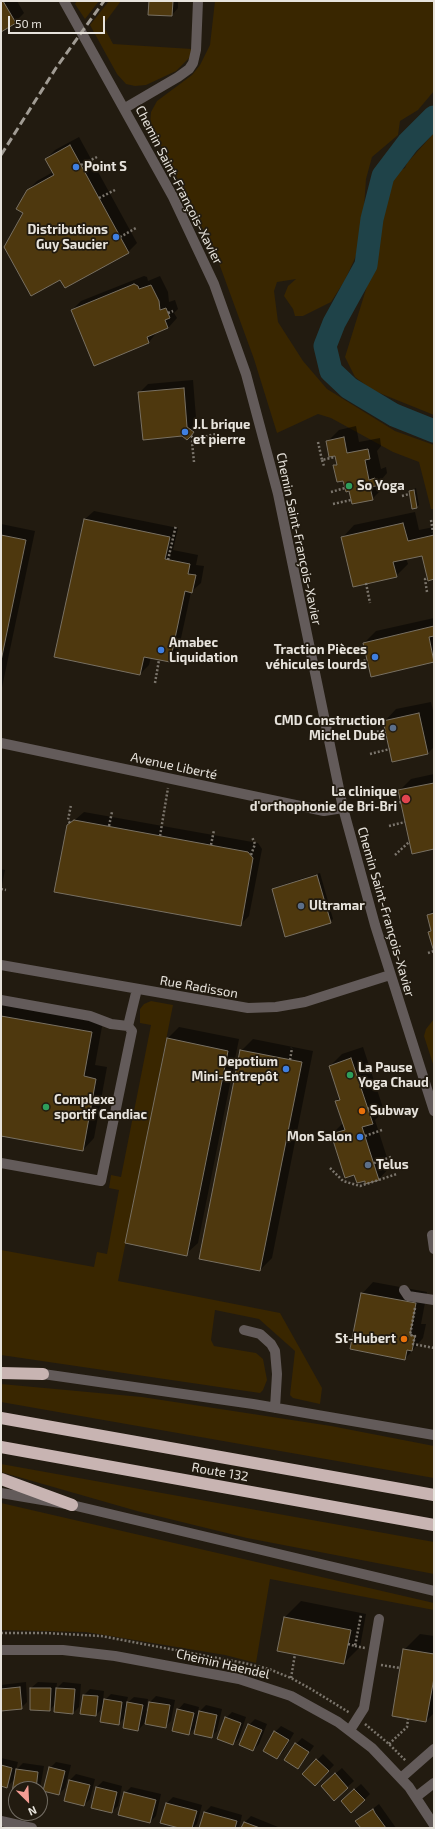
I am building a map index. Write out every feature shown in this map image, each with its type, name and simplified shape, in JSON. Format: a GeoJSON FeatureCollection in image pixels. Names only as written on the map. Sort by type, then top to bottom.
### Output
{"type":"FeatureCollection","features":[{"type":"Feature","properties":{"kind":"highway"},"geometry":{"type":"LineString","coordinates":[[1,1373],[42,1374]]}},
{"type":"Feature","properties":{"kind":"highway","name":"Route 132"},"geometry":{"type":"LineString","coordinates":[[1,1418],[434,1495]]}},
{"type":"Feature","properties":{"kind":"highway","name":"Route 132"},"geometry":{"type":"LineString","coordinates":[[1,1447],[434,1525]]}},
{"type":"Feature","properties":{"kind":"highway"},"geometry":{"type":"LineString","coordinates":[[1,1479],[72,1505]]}},
{"type":"Feature","properties":{"kind":"street","name":"Chemin Saint-François-Xavier"},"geometry":{"type":"LineString","coordinates":[[64,1],[160,172],[198,248],[226,316],[246,374],[278,494],[343,808],[390,975],[434,1111]]}},
{"type":"Feature","properties":{"kind":"street"},"geometry":{"type":"LineString","coordinates":[[125,108],[158,90],[189,69],[196,57],[198,1]]}},
{"type":"Feature","properties":{"kind":"street"},"geometry":{"type":"LineString","coordinates":[[198,19],[206,1]]}},
{"type":"Feature","properties":{"kind":"street","name":"Avenue Liberté"},"geometry":{"type":"LineString","coordinates":[[1,743],[324,811],[343,808]]}},
{"type":"Feature","properties":{"kind":"street","name":"Rue Radisson"},"geometry":{"type":"LineString","coordinates":[[1,965],[230,1006],[264,1008],[305,1002],[390,975]]}},
{"type":"Feature","properties":{"kind":"street"},"geometry":{"type":"LineString","coordinates":[[128,1026],[137,990]]}},
{"type":"Feature","properties":{"kind":"street"},"geometry":{"type":"LineString","coordinates":[[1,1000],[90,1016],[112,1024],[128,1026],[132,1031],[101,1181],[1,1163]]}},
{"type":"Feature","properties":{"kind":"street"},"geometry":{"type":"LineString","coordinates":[[432,1235],[434,1249]]}},
{"type":"Feature","properties":{"kind":"street"},"geometry":{"type":"LineString","coordinates":[[404,1290],[408,1296],[434,1300]]}},
{"type":"Feature","properties":{"kind":"street"},"geometry":{"type":"LineString","coordinates":[[244,1330],[260,1334],[271,1344],[275,1351],[277,1374],[275,1408]]}},
{"type":"Feature","properties":{"kind":"street"},"geometry":{"type":"LineString","coordinates":[[1,1366],[42,1374],[275,1408],[434,1436]]}},
{"type":"Feature","properties":{"kind":"street"},"geometry":{"type":"LineString","coordinates":[[1,1493],[72,1505],[434,1591]]}},
{"type":"Feature","properties":{"kind":"street"},"geometry":{"type":"LineString","coordinates":[[350,1730],[364,1708],[379,1619]]}},
{"type":"Feature","properties":{"kind":"street","name":"Chemin Haendel"},"geometry":{"type":"LineString","coordinates":[[1,1650],[63,1650],[94,1653],[239,1679],[291,1696],[308,1704],[350,1730],[372,1748],[401,1778],[416,1797],[434,1825]]}},
{"type":"Feature","properties":{"kind":"street"},"geometry":{"type":"LineString","coordinates":[[401,1778],[434,1749]]}},
{"type":"Feature","properties":{"kind":"street"},"geometry":{"type":"LineString","coordinates":[[416,1797],[434,1783]]}},
{"type":"Feature","properties":{"kind":"street"},"geometry":{"type":"LineString","coordinates":[[1,1821],[32,1828]]}},
{"type":"Feature","properties":{"kind":"path"},"geometry":{"type":"LineString","coordinates":[[81,166],[97,157]]}},
{"type":"Feature","properties":{"kind":"path"},"geometry":{"type":"LineString","coordinates":[[99,198],[115,190]]}},
{"type":"Feature","properties":{"kind":"path"},"geometry":{"type":"LineString","coordinates":[[120,237],[136,228]]}},
{"type":"Feature","properties":{"kind":"path"},"geometry":{"type":"LineString","coordinates":[[168,313],[173,311]]}},
{"type":"Feature","properties":{"kind":"path"},"geometry":{"type":"LineString","coordinates":[[194,439],[216,434]]}},
{"type":"Feature","properties":{"kind":"path"},"geometry":{"type":"LineString","coordinates":[[191,436],[194,439]]}},
{"type":"Feature","properties":{"kind":"path"},"geometry":{"type":"LineString","coordinates":[[194,439],[192,442],[194,462]]}},
{"type":"Feature","properties":{"kind":"path"},"geometry":{"type":"LineString","coordinates":[[318,442],[324,466]]}},
{"type":"Feature","properties":{"kind":"path"},"geometry":{"type":"LineString","coordinates":[[322,460],[335,457]]}},
{"type":"Feature","properties":{"kind":"path"},"geometry":{"type":"LineString","coordinates":[[331,492],[345,488]]}},
{"type":"Feature","properties":{"kind":"path"},"geometry":{"type":"LineString","coordinates":[[402,496],[409,494]]}},
{"type":"Feature","properties":{"kind":"path"},"geometry":{"type":"LineString","coordinates":[[333,504],[351,500]]}},
{"type":"Feature","properties":{"kind":"path"},"geometry":{"type":"LineString","coordinates":[[431,520],[434,533]]}},
{"type":"Feature","properties":{"kind":"path"},"geometry":{"type":"LineString","coordinates":[[168,560],[176,525]]}},
{"type":"Feature","properties":{"kind":"path"},"geometry":{"type":"LineString","coordinates":[[427,592],[425,579],[428,578]]}},
{"type":"Feature","properties":{"kind":"path"},"geometry":{"type":"LineString","coordinates":[[366,584],[370,603]]}},
{"type":"Feature","properties":{"kind":"path"},"geometry":{"type":"LineString","coordinates":[[155,683],[159,660]]}},
{"type":"Feature","properties":{"kind":"path"},"geometry":{"type":"LineString","coordinates":[[352,664],[367,660]]}},
{"type":"Feature","properties":{"kind":"path"},"geometry":{"type":"LineString","coordinates":[[365,734],[385,730]]}},
{"type":"Feature","properties":{"kind":"path"},"geometry":{"type":"LineString","coordinates":[[370,754],[390,749]]}},
{"type":"Feature","properties":{"kind":"path"},"geometry":{"type":"LineString","coordinates":[[160,836],[168,787]]}},
{"type":"Feature","properties":{"kind":"path"},"geometry":{"type":"LineString","coordinates":[[384,806],[401,802]]}},
{"type":"Feature","properties":{"kind":"path"},"geometry":{"type":"LineString","coordinates":[[70,823],[68,820],[71,805]]}},
{"type":"Feature","properties":{"kind":"path"},"geometry":{"type":"LineString","coordinates":[[109,826],[112,812]]}},
{"type":"Feature","properties":{"kind":"path"},"geometry":{"type":"LineString","coordinates":[[389,826],[405,822]]}},
{"type":"Feature","properties":{"kind":"path"},"geometry":{"type":"LineString","coordinates":[[211,845],[214,830]]}},
{"type":"Feature","properties":{"kind":"path"},"geometry":{"type":"LineString","coordinates":[[251,855],[255,844],[252,836]]}},
{"type":"Feature","properties":{"kind":"path"},"geometry":{"type":"LineString","coordinates":[[395,855],[409,842]]}},
{"type":"Feature","properties":{"kind":"path"},"geometry":{"type":"LineString","coordinates":[[1,889],[6,890]]}},
{"type":"Feature","properties":{"kind":"path"},"geometry":{"type":"LineString","coordinates":[[428,953],[434,951]]}},
{"type":"Feature","properties":{"kind":"path"},"geometry":{"type":"LineString","coordinates":[[290,1060],[292,1048]]}},
{"type":"Feature","properties":{"kind":"path"},"geometry":{"type":"LineString","coordinates":[[358,1079],[365,1077]]}},
{"type":"Feature","properties":{"kind":"path"},"geometry":{"type":"LineString","coordinates":[[368,1109],[375,1106]]}},
{"type":"Feature","properties":{"kind":"path"},"geometry":{"type":"LineString","coordinates":[[365,1136],[382,1130]]}},
{"type":"Feature","properties":{"kind":"path"},"geometry":{"type":"LineString","coordinates":[[374,1163],[391,1157]]}},
{"type":"Feature","properties":{"kind":"path"},"geometry":{"type":"LineString","coordinates":[[330,1168],[343,1181],[360,1186],[397,1174]]}},
{"type":"Feature","properties":{"kind":"path"},"geometry":{"type":"LineString","coordinates":[[416,1303],[410,1335],[415,1336],[413,1344],[434,1348]]}},
{"type":"Feature","properties":{"kind":"path"},"geometry":{"type":"LineString","coordinates":[[348,1644],[355,1646],[361,1615]]}},
{"type":"Feature","properties":{"kind":"path"},"geometry":{"type":"LineString","coordinates":[[291,1678],[295,1654]]}},
{"type":"Feature","properties":{"kind":"path"},"geometry":{"type":"LineString","coordinates":[[378,1664],[400,1668]]}},
{"type":"Feature","properties":{"kind":"path"},"geometry":{"type":"LineString","coordinates":[[389,1744],[407,1727],[408,1719]]}},
{"type":"Feature","properties":{"kind":"path"},"geometry":{"type":"LineString","coordinates":[[365,1724],[389,1744],[408,1763]]}},
{"type":"Feature","properties":{"kind":"shaded area"},"geometry":{"type":"Polygon","coordinates":[[[77,1],[99,1],[85,19],[75,4],[77,1]]]}},
{"type":"Feature","properties":{"kind":"shaded area"},"geometry":{"type":"Polygon","coordinates":[[[109,1],[121,1],[103,25],[113,44],[192,49],[189,58],[176,71],[146,85],[135,86],[126,84],[117,74],[90,25],[109,1]]]}},
{"type":"Feature","properties":{"kind":"shaded area"},"geometry":{"type":"Polygon","coordinates":[[[215,1],[434,1],[434,91],[418,110],[400,121],[398,135],[372,157],[366,179],[362,236],[355,258],[345,280],[331,302],[303,316],[295,316],[293,309],[284,296],[288,286],[296,279],[277,282],[274,291],[278,322],[303,361],[327,389],[395,431],[434,445],[434,509],[431,509],[419,462],[393,452],[331,418],[318,414],[277,433],[254,359],[216,255],[150,124],[151,112],[157,101],[192,75],[200,65],[210,45],[215,1]]]}},
{"type":"Feature","properties":{"kind":"shaded area"},"geometry":{"type":"Polygon","coordinates":[[[434,133],[434,415],[372,390],[355,377],[345,357],[372,270],[382,208],[389,184],[397,172],[405,168],[407,163],[434,133]]]}},
{"type":"Feature","properties":{"kind":"shaded area"},"geometry":{"type":"Polygon","coordinates":[[[151,1001],[173,1005],[118,1281],[280,1313],[322,1388],[320,1404],[293,1398],[290,1395],[295,1351],[259,1319],[215,1310],[211,1340],[214,1346],[256,1353],[263,1359],[267,1380],[263,1390],[260,1393],[1,1355],[1,1250],[94,1267],[97,1252],[107,1254],[119,1190],[109,1188],[111,1175],[121,1177],[151,1025],[140,1023],[140,1009],[144,1004],[151,1001]]]}},
{"type":"Feature","properties":{"kind":"shaded area"},"geometry":{"type":"Polygon","coordinates":[[[434,1019],[434,1067],[424,1036],[426,1029],[434,1019]]]}},
{"type":"Feature","properties":{"kind":"shaded area"},"geometry":{"type":"Polygon","coordinates":[[[1,1384],[142,1397],[331,1426],[434,1446],[434,1478],[1,1402],[1,1384]]]}},
{"type":"Feature","properties":{"kind":"shaded area"},"geometry":{"type":"Polygon","coordinates":[[[1,1464],[434,1542],[434,1574],[247,1538],[137,1511],[1,1472],[1,1464]]]}},
{"type":"Feature","properties":{"kind":"shaded area"},"geometry":{"type":"Polygon","coordinates":[[[1,1503],[434,1603],[434,1610],[270,1579],[256,1663],[225,1655],[86,1632],[1,1630],[1,1503]]]}},
{"type":"Feature","properties":{"kind":"building"},"geometry":{"type":"Polygon","coordinates":[[[1,1],[3,1],[16,23],[1,32],[1,1]]]}},
{"type":"Feature","properties":{"kind":"building"},"geometry":{"type":"Polygon","coordinates":[[[149,1],[173,1],[172,16],[148,15],[149,1]]]}},
{"type":"Feature","properties":{"kind":"building"},"geometry":{"type":"Polygon","coordinates":[[[70,145],[129,253],[65,288],[60,280],[31,296],[4,247],[23,213],[16,209],[27,190],[54,175],[45,159],[70,145]]]}},
{"type":"Feature","properties":{"kind":"building"},"geometry":{"type":"Polygon","coordinates":[[[134,284],[138,286],[139,289],[151,285],[159,301],[160,310],[166,308],[170,318],[165,320],[168,328],[147,337],[149,343],[94,366],[71,310],[134,284]]]}},
{"type":"Feature","properties":{"kind":"building"},"geometry":{"type":"Polygon","coordinates":[[[184,388],[187,427],[194,432],[191,436],[187,440],[182,436],[143,440],[138,392],[184,388]]]}},
{"type":"Feature","properties":{"kind":"building"},"geometry":{"type":"Polygon","coordinates":[[[344,437],[347,453],[368,449],[370,459],[365,460],[369,480],[375,478],[376,486],[370,487],[373,500],[352,504],[349,491],[346,492],[343,481],[337,482],[333,465],[337,465],[335,456],[329,457],[326,441],[344,437]]]}},
{"type":"Feature","properties":{"kind":"building"},"geometry":{"type":"Polygon","coordinates":[[[414,490],[417,508],[412,509],[409,491],[414,490]]]}},
{"type":"Feature","properties":{"kind":"building"},"geometry":{"type":"Polygon","coordinates":[[[84,519],[170,537],[165,559],[190,564],[188,574],[196,575],[192,593],[185,591],[170,662],[144,657],[140,675],[54,657],[84,519]]]}},
{"type":"Feature","properties":{"kind":"building"},"geometry":{"type":"Polygon","coordinates":[[[403,523],[408,541],[434,535],[434,579],[428,581],[422,556],[393,562],[397,577],[353,587],[341,537],[403,523]]]}},
{"type":"Feature","properties":{"kind":"building"},"geometry":{"type":"Polygon","coordinates":[[[1,535],[26,540],[1,661],[1,535]]]}},
{"type":"Feature","properties":{"kind":"building"},"geometry":{"type":"Polygon","coordinates":[[[434,626],[434,636],[429,637],[434,662],[371,677],[363,643],[434,626]]]}},
{"type":"Feature","properties":{"kind":"building"},"geometry":{"type":"Polygon","coordinates":[[[419,713],[428,754],[392,762],[383,721],[419,713]]]}},
{"type":"Feature","properties":{"kind":"building"},"geometry":{"type":"Polygon","coordinates":[[[434,783],[434,849],[412,854],[398,790],[434,783]]]}},
{"type":"Feature","properties":{"kind":"building"},"geometry":{"type":"Polygon","coordinates":[[[74,820],[248,852],[253,858],[241,926],[54,892],[67,825],[74,820]]]}},
{"type":"Feature","properties":{"kind":"building","name":"Ultramar"},"geometry":{"type":"Polygon","coordinates":[[[317,875],[331,923],[285,937],[272,889],[317,875]]]}},
{"type":"Feature","properties":{"kind":"building"},"geometry":{"type":"Polygon","coordinates":[[[434,913],[434,952],[428,932],[431,931],[427,915],[434,913]]]}},
{"type":"Feature","properties":{"kind":"building","name":"Complexe sportif Candiac"},"geometry":{"type":"Polygon","coordinates":[[[1,1016],[92,1032],[84,1076],[96,1079],[83,1151],[1,1136],[1,1016]]]}},
{"type":"Feature","properties":{"kind":"building"},"geometry":{"type":"Polygon","coordinates":[[[167,1038],[228,1051],[187,1256],[125,1243],[167,1038]]]}},
{"type":"Feature","properties":{"kind":"building"},"geometry":{"type":"Polygon","coordinates":[[[240,1050],[302,1062],[260,1271],[199,1259],[240,1050]]]}},
{"type":"Feature","properties":{"kind":"building"},"geometry":{"type":"Polygon","coordinates":[[[351,1058],[373,1124],[362,1127],[379,1180],[365,1184],[365,1181],[357,1183],[354,1175],[345,1178],[331,1134],[345,1130],[335,1101],[340,1100],[329,1066],[351,1058]]]}},
{"type":"Feature","properties":{"kind":"building"},"geometry":{"type":"Polygon","coordinates":[[[361,1293],[416,1303],[410,1335],[415,1336],[412,1351],[407,1350],[405,1360],[350,1349],[361,1293]]]}},
{"type":"Feature","properties":{"kind":"building"},"geometry":{"type":"Polygon","coordinates":[[[284,1617],[351,1630],[344,1664],[277,1651],[284,1617]]]}},
{"type":"Feature","properties":{"kind":"building"},"geometry":{"type":"Polygon","coordinates":[[[403,1649],[434,1654],[434,1678],[426,1722],[392,1716],[403,1649]]]}},
{"type":"Feature","properties":{"kind":"building"},"geometry":{"type":"Polygon","coordinates":[[[20,1687],[22,1709],[1,1711],[1,1689],[20,1687]]]}},
{"type":"Feature","properties":{"kind":"building"},"geometry":{"type":"Polygon","coordinates":[[[30,1688],[51,1688],[50,1711],[30,1710],[30,1688]]]}},
{"type":"Feature","properties":{"kind":"building"},"geometry":{"type":"Polygon","coordinates":[[[56,1688],[75,1689],[73,1714],[54,1712],[56,1688]]]}},
{"type":"Feature","properties":{"kind":"building"},"geometry":{"type":"Polygon","coordinates":[[[83,1695],[98,1696],[96,1716],[80,1714],[83,1695]]]}},
{"type":"Feature","properties":{"kind":"building"},"geometry":{"type":"Polygon","coordinates":[[[104,1699],[122,1702],[119,1725],[100,1722],[104,1699]]]}},
{"type":"Feature","properties":{"kind":"building"},"geometry":{"type":"Polygon","coordinates":[[[127,1702],[143,1705],[138,1731],[123,1728],[127,1702]]]}},
{"type":"Feature","properties":{"kind":"building"},"geometry":{"type":"Polygon","coordinates":[[[149,1702],[170,1705],[166,1728],[145,1724],[149,1702]]]}},
{"type":"Feature","properties":{"kind":"building"},"geometry":{"type":"Polygon","coordinates":[[[177,1709],[194,1713],[189,1735],[172,1731],[177,1709]]]}},
{"type":"Feature","properties":{"kind":"building"},"geometry":{"type":"Polygon","coordinates":[[[199,1711],[217,1715],[212,1738],[194,1734],[199,1711]]]}},
{"type":"Feature","properties":{"kind":"building"},"geometry":{"type":"Polygon","coordinates":[[[225,1717],[241,1723],[233,1745],[217,1739],[225,1717]]]}},
{"type":"Feature","properties":{"kind":"building"},"geometry":{"type":"Polygon","coordinates":[[[248,1724],[262,1730],[253,1751],[239,1745],[248,1724]]]}},
{"type":"Feature","properties":{"kind":"building"},"geometry":{"type":"Polygon","coordinates":[[[274,1731],[289,1740],[277,1759],[263,1751],[274,1731]]]}},
{"type":"Feature","properties":{"kind":"building"},"geometry":{"type":"Polygon","coordinates":[[[295,1743],[309,1752],[298,1769],[284,1760],[295,1743]]]}},
{"type":"Feature","properties":{"kind":"building"},"geometry":{"type":"Polygon","coordinates":[[[316,1759],[329,1771],[315,1786],[302,1774],[316,1759]]]}},
{"type":"Feature","properties":{"kind":"building"},"geometry":{"type":"Polygon","coordinates":[[[1,1765],[12,1768],[7,1788],[1,1786],[1,1765]]]}},
{"type":"Feature","properties":{"kind":"building"},"geometry":{"type":"Polygon","coordinates":[[[49,1767],[65,1771],[59,1795],[48,1792],[48,1781],[46,1781],[49,1767]]]}},
{"type":"Feature","properties":{"kind":"building"},"geometry":{"type":"Polygon","coordinates":[[[16,1769],[38,1772],[37,1781],[14,1781],[16,1769]]]}},
{"type":"Feature","properties":{"kind":"building"},"geometry":{"type":"Polygon","coordinates":[[[335,1773],[348,1788],[334,1801],[321,1786],[335,1773]]]}},
{"type":"Feature","properties":{"kind":"building"},"geometry":{"type":"Polygon","coordinates":[[[69,1780],[90,1785],[84,1806],[64,1801],[69,1780]]]}},
{"type":"Feature","properties":{"kind":"building"},"geometry":{"type":"Polygon","coordinates":[[[96,1787],[117,1792],[112,1813],[91,1808],[96,1787]]]}},
{"type":"Feature","properties":{"kind":"building"},"geometry":{"type":"Polygon","coordinates":[[[354,1789],[365,1800],[351,1813],[341,1801],[354,1789]]]}},
{"type":"Feature","properties":{"kind":"building"},"geometry":{"type":"Polygon","coordinates":[[[124,1792],[156,1800],[150,1823],[118,1815],[124,1792]]]}},
{"type":"Feature","properties":{"kind":"building"},"geometry":{"type":"Polygon","coordinates":[[[166,1803],[197,1811],[192,1828],[179,1828],[160,1823],[166,1803]]]}},
{"type":"Feature","properties":{"kind":"building"},"geometry":{"type":"Polygon","coordinates":[[[373,1809],[386,1828],[361,1828],[355,1821],[373,1809]]]}},
{"type":"Feature","properties":{"kind":"building"},"geometry":{"type":"Polygon","coordinates":[[[204,1812],[237,1821],[235,1828],[199,1828],[204,1812]]]}},
{"type":"Feature","properties":{"kind":"building"},"geometry":{"type":"Polygon","coordinates":[[[244,1822],[260,1828],[241,1828],[244,1822]]]}},
{"type":"Feature","properties":{"kind":"waterway"},"geometry":{"type":"LineString","coordinates":[[434,117],[408,143],[383,176],[372,219],[366,265],[334,323],[325,346],[331,371],[349,388],[394,415],[434,431]]}},
{"type":"Feature","properties":{"kind":"railway"},"geometry":{"type":"LineString","coordinates":[[1,155],[56,68],[104,1]]}},
{"type":"Feature","properties":{"kind":"place","name":"Point S"},"geometry":{"type":"Point","coordinates":[76,167]}},
{"type":"Feature","properties":{"kind":"place","name":"Distributions Guy Saucier"},"geometry":{"type":"Point","coordinates":[116,237]}},
{"type":"Feature","properties":{"kind":"place","name":"J.L brique et pierre"},"geometry":{"type":"Point","coordinates":[185,432]}},
{"type":"Feature","properties":{"kind":"place","name":"So Yoga"},"geometry":{"type":"Point","coordinates":[349,486]}},
{"type":"Feature","properties":{"kind":"place","name":"Amabec Liquidation"},"geometry":{"type":"Point","coordinates":[161,650]}},
{"type":"Feature","properties":{"kind":"place","name":"Traction Pièces véhicules lourds"},"geometry":{"type":"Point","coordinates":[375,657]}},
{"type":"Feature","properties":{"kind":"place","name":"CMD Construction Michel Dubé"},"geometry":{"type":"Point","coordinates":[393,728]}},
{"type":"Feature","properties":{"kind":"place","name":"La clinique d'orthophonie de Bri-Bri"},"geometry":{"type":"Point","coordinates":[406,799]}},
{"type":"Feature","properties":{"kind":"place","name":"Ultramar"},"geometry":{"type":"Point","coordinates":[301,906]}},
{"type":"Feature","properties":{"kind":"place","name":"Depotium Mini-Entrepôt"},"geometry":{"type":"Point","coordinates":[286,1069]}},
{"type":"Feature","properties":{"kind":"place","name":"La Pause Yoga Chaud"},"geometry":{"type":"Point","coordinates":[350,1075]}},
{"type":"Feature","properties":{"kind":"place","name":"Complexe sportif Candiac"},"geometry":{"type":"Point","coordinates":[46,1107]}},
{"type":"Feature","properties":{"kind":"place","name":"Subway"},"geometry":{"type":"Point","coordinates":[362,1111]}},
{"type":"Feature","properties":{"kind":"place","name":"Mon Salon"},"geometry":{"type":"Point","coordinates":[360,1137]}},
{"type":"Feature","properties":{"kind":"place","name":"Telus"},"geometry":{"type":"Point","coordinates":[368,1165]}},
{"type":"Feature","properties":{"kind":"place","name":"St-Hubert"},"geometry":{"type":"Point","coordinates":[404,1339]}}]}
